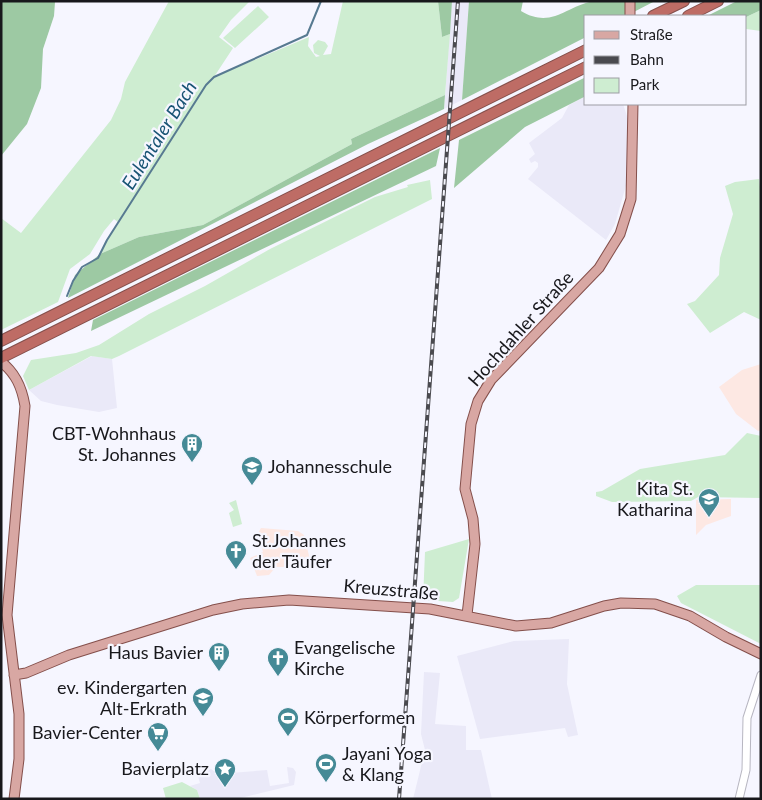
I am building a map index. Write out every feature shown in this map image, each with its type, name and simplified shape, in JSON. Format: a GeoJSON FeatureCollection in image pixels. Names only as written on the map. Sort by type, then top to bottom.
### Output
{"type":"FeatureCollection","features":[{"type":"Feature","properties":{"kind":"highway"},"geometry":{"type":"LineString","coordinates":[[655,15],[684,1]]}},
{"type":"Feature","properties":{"kind":"highway"},"geometry":{"type":"LineString","coordinates":[[690,15],[718,1]]}},
{"type":"Feature","properties":{"kind":"highway"},"geometry":{"type":"LineString","coordinates":[[1,341],[584,51]]}},
{"type":"Feature","properties":{"kind":"highway"},"geometry":{"type":"LineString","coordinates":[[1,358],[584,68]]}},
{"type":"Feature","properties":{"kind":"main road"},"geometry":{"type":"LineString","coordinates":[[630,1],[630,15]]}},
{"type":"Feature","properties":{"kind":"main road","name":"Hochdahler Straße"},"geometry":{"type":"LineString","coordinates":[[467,615],[475,544],[473,519],[465,489],[474,411],[481,395],[492,380],[599,268],[620,234],[630,199],[633,105]]}},
{"type":"Feature","properties":{"kind":"main road"},"geometry":{"type":"LineString","coordinates":[[1,362],[14,375],[23,395],[24,420],[7,614],[20,730],[14,799]]}},
{"type":"Feature","properties":{"kind":"main road","name":"Kreuzstraße"},"geometry":{"type":"LineString","coordinates":[[14,675],[26,673],[89,649],[213,610],[271,600],[379,604],[467,615],[509,625],[537,626],[621,602],[655,604],[690,616],[726,637],[761,654]]}},
{"type":"Feature","properties":{"kind":"street"},"geometry":{"type":"LineString","coordinates":[[739,799],[745,772],[747,718],[761,675]]}},
{"type":"Feature","properties":{"kind":"shaded area"},"geometry":{"type":"Polygon","coordinates":[[[452,1],[469,1],[462,100],[444,109],[452,1]]]}},
{"type":"Feature","properties":{"kind":"shaded area"},"geometry":{"type":"Polygon","coordinates":[[[584,97],[584,105],[623,105],[628,119],[627,182],[615,224],[606,240],[528,179],[538,167],[538,163],[535,161],[531,163],[529,159],[535,154],[529,143],[562,118],[569,105],[584,97]]]}},
{"type":"Feature","properties":{"kind":"shaded area"},"geometry":{"type":"Polygon","coordinates":[[[92,356],[112,359],[117,408],[99,412],[57,405],[41,401],[29,390],[92,356]]]}},
{"type":"Feature","properties":{"kind":"shaded area"},"geometry":{"type":"Polygon","coordinates":[[[761,364],[761,430],[758,431],[736,414],[719,387],[742,370],[761,364]]]}},
{"type":"Feature","properties":{"kind":"shaded area","name":"Kita St. Katharina"},"geometry":{"type":"Polygon","coordinates":[[[731,499],[731,516],[706,525],[696,535],[696,500],[731,499]]]}},
{"type":"Feature","properties":{"kind":"shaded area"},"geometry":{"type":"Polygon","coordinates":[[[261,528],[298,531],[304,535],[311,564],[306,567],[276,567],[269,575],[257,576],[250,558],[263,552],[258,533],[261,528]]]}},
{"type":"Feature","properties":{"kind":"shaded area"},"geometry":{"type":"Polygon","coordinates":[[[569,639],[567,684],[578,735],[568,737],[565,728],[480,739],[457,656],[514,641],[569,639]]]}},
{"type":"Feature","properties":{"kind":"shaded area"},"geometry":{"type":"Polygon","coordinates":[[[424,672],[440,673],[435,724],[466,726],[466,750],[481,750],[492,799],[413,799],[425,750],[421,734],[424,672]]]}},
{"type":"Feature","properties":{"kind":"shaded area","name":"Bavierplatz"},"geometry":{"type":"Polygon","coordinates":[[[287,767],[293,768],[296,772],[294,785],[236,799],[200,799],[197,790],[190,786],[200,783],[197,773],[211,769],[218,774],[267,770],[270,786],[289,783],[287,767]]]}},
{"type":"Feature","properties":{"kind":"green space"},"geometry":{"type":"Polygon","coordinates":[[[1,1],[55,2],[54,16],[43,49],[41,88],[27,124],[1,156],[1,1]]]}},
{"type":"Feature","properties":{"kind":"green space"},"geometry":{"type":"Polygon","coordinates":[[[169,1],[250,1],[231,20],[219,37],[233,48],[214,77],[309,37],[308,46],[316,57],[320,56],[314,53],[313,45],[318,40],[325,42],[328,46],[323,55],[331,54],[343,1],[438,1],[442,37],[450,34],[445,95],[351,139],[352,144],[203,225],[139,237],[100,254],[105,242],[119,223],[114,219],[90,254],[70,269],[58,302],[1,330],[1,218],[21,233],[111,120],[121,99],[125,82],[169,1]]]}},
{"type":"Feature","properties":{"kind":"green space"},"geometry":{"type":"Polygon","coordinates":[[[438,1],[452,1],[450,34],[442,37],[438,1]]]}},
{"type":"Feature","properties":{"kind":"green space"},"geometry":{"type":"Polygon","coordinates":[[[469,1],[523,1],[521,11],[541,18],[558,15],[593,1],[655,1],[628,15],[584,15],[584,38],[462,100],[469,1]]]}},
{"type":"Feature","properties":{"kind":"green space"},"geometry":{"type":"Polygon","coordinates":[[[737,1],[761,1],[761,10],[747,17],[747,15],[709,15],[737,1]]]}},
{"type":"Feature","properties":{"kind":"green space"},"geometry":{"type":"Polygon","coordinates":[[[258,6],[269,17],[235,48],[223,38],[258,6]]]}},
{"type":"Feature","properties":{"kind":"green space"},"geometry":{"type":"Polygon","coordinates":[[[761,10],[761,31],[747,29],[747,17],[761,10]]]}},
{"type":"Feature","properties":{"kind":"green space"},"geometry":{"type":"Polygon","coordinates":[[[584,78],[584,97],[525,127],[454,188],[459,140],[584,78]]]}},
{"type":"Feature","properties":{"kind":"green space"},"geometry":{"type":"Polygon","coordinates":[[[445,95],[444,109],[368,144],[68,298],[75,275],[100,254],[139,237],[203,225],[352,144],[351,139],[445,95]]]}},
{"type":"Feature","properties":{"kind":"green space"},"geometry":{"type":"Polygon","coordinates":[[[440,148],[436,166],[91,331],[93,320],[440,148]]]}},
{"type":"Feature","properties":{"kind":"green space"},"geometry":{"type":"Polygon","coordinates":[[[759,179],[761,195],[761,320],[744,312],[710,333],[687,304],[695,301],[719,275],[720,258],[733,214],[725,186],[735,182],[759,179]]]}},
{"type":"Feature","properties":{"kind":"green space"},"geometry":{"type":"Polygon","coordinates":[[[430,180],[432,199],[119,356],[112,359],[91,356],[29,390],[23,376],[31,360],[76,353],[99,345],[149,314],[205,286],[270,249],[375,197],[408,187],[407,185],[430,180]]]}},
{"type":"Feature","properties":{"kind":"green space"},"geometry":{"type":"Polygon","coordinates":[[[747,433],[761,436],[761,498],[698,497],[691,501],[612,502],[596,496],[596,492],[602,491],[640,469],[725,455],[747,433]]]}},
{"type":"Feature","properties":{"kind":"green space"},"geometry":{"type":"Polygon","coordinates":[[[236,500],[242,524],[233,527],[229,513],[234,510],[229,503],[236,500]]]}},
{"type":"Feature","properties":{"kind":"green space"},"geometry":{"type":"Polygon","coordinates":[[[469,539],[459,598],[453,602],[423,600],[425,552],[469,539]]]}},
{"type":"Feature","properties":{"kind":"green space"},"geometry":{"type":"Polygon","coordinates":[[[696,585],[761,585],[761,644],[681,603],[677,596],[696,585]]]}},
{"type":"Feature","properties":{"kind":"green space"},"geometry":{"type":"Polygon","coordinates":[[[182,782],[197,790],[200,799],[166,799],[163,788],[182,782]]]}},
{"type":"Feature","properties":{"kind":"waterway","name":"Eulentaler Bach"},"geometry":{"type":"LineString","coordinates":[[67,296],[73,281],[82,267],[98,258],[107,240],[206,85],[214,77],[307,35],[321,1]]}},
{"type":"Feature","properties":{"kind":"railway"},"geometry":{"type":"LineString","coordinates":[[399,799],[458,1]]}},
{"type":"Feature","properties":{"kind":"place","name":"CBT-Wohnhaus St. Johannes"},"geometry":{"type":"Point","coordinates":[192,463]}},
{"type":"Feature","properties":{"kind":"place","name":"Johannesschule"},"geometry":{"type":"Point","coordinates":[252,486]}},
{"type":"Feature","properties":{"kind":"place","name":"Kita St. Katharina"},"geometry":{"type":"Point","coordinates":[709,518]}},
{"type":"Feature","properties":{"kind":"place","name":"St.Johannes der Täufer"},"geometry":{"type":"Point","coordinates":[236,570]}},
{"type":"Feature","properties":{"kind":"place","name":"Haus Bavier"},"geometry":{"type":"Point","coordinates":[219,672]}},
{"type":"Feature","properties":{"kind":"place","name":"Evangelische Kirche"},"geometry":{"type":"Point","coordinates":[278,677]}},
{"type":"Feature","properties":{"kind":"place","name":"ev. Kindergarten Alt-Erkrath"},"geometry":{"type":"Point","coordinates":[203,717]}},
{"type":"Feature","properties":{"kind":"place","name":"Körperformen"},"geometry":{"type":"Point","coordinates":[288,737]}},
{"type":"Feature","properties":{"kind":"place","name":"Bavier-Center"},"geometry":{"type":"Point","coordinates":[158,752]}},
{"type":"Feature","properties":{"kind":"place","name":"Jayani Yoga & Klang"},"geometry":{"type":"Point","coordinates":[326,783]}},
{"type":"Feature","properties":{"kind":"place","name":"Bavierplatz"},"geometry":{"type":"Point","coordinates":[225,788]}}]}
